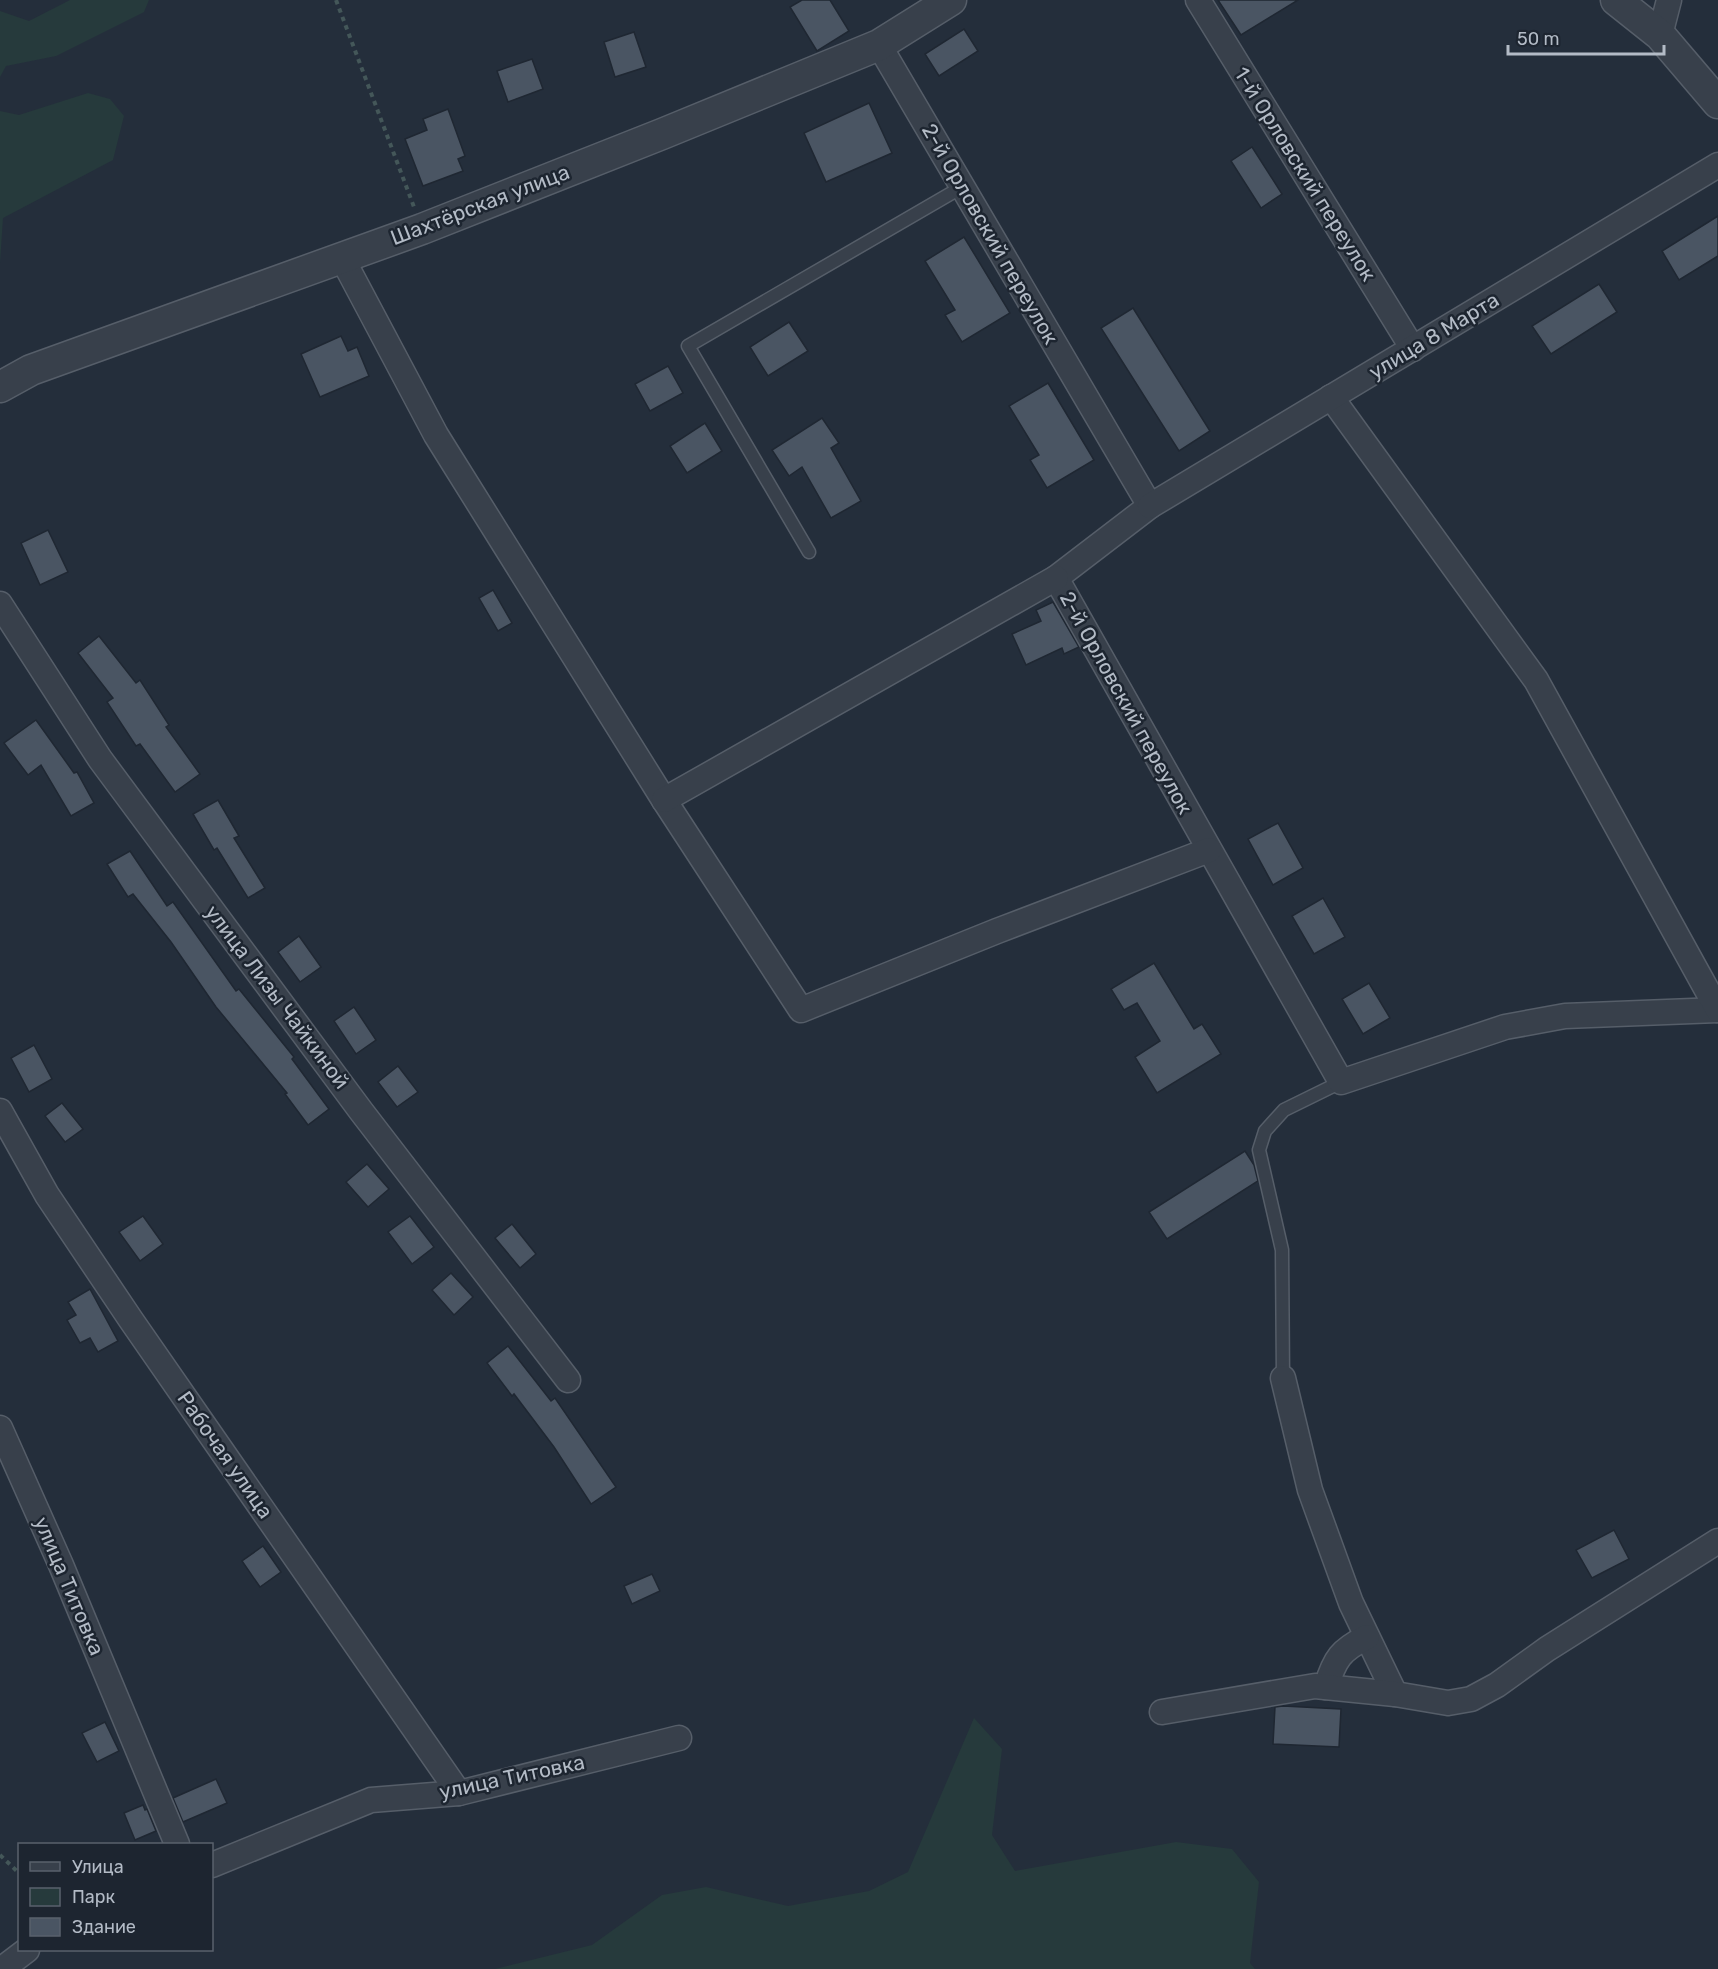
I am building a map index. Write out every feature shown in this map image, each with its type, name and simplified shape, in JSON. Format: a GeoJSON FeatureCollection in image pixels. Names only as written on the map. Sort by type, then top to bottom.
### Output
{"type":"FeatureCollection","features":[{"type":"Feature","properties":{"kind":"street","name":"Шахтёрская улица"},"geometry":{"type":"LineString","coordinates":[[0,387],[31,370],[341,256],[422,229],[662,135],[879,45],[951,0]]}},
{"type":"Feature","properties":{"kind":"street","name":"1-й Орловский переулок"},"geometry":{"type":"LineString","coordinates":[[1198,0],[1413,349]]}},
{"type":"Feature","properties":{"kind":"street"},"geometry":{"type":"LineString","coordinates":[[1616,0],[1660,35],[1718,103]]}},
{"type":"Feature","properties":{"kind":"street"},"geometry":{"type":"LineString","coordinates":[[1660,35],[1669,0]]}},
{"type":"Feature","properties":{"kind":"street","name":"2-й Орловский переулок"},"geometry":{"type":"LineString","coordinates":[[879,45],[1150,506],[1056,578],[1341,1082]]}},
{"type":"Feature","properties":{"kind":"street","name":"улица 8 Марта"},"geometry":{"type":"LineString","coordinates":[[1150,506],[1718,165]]}},
{"type":"Feature","properties":{"kind":"street"},"geometry":{"type":"LineString","coordinates":[[341,256],[436,435],[664,800],[801,1010],[997,931],[1209,850]]}},
{"type":"Feature","properties":{"kind":"street"},"geometry":{"type":"LineString","coordinates":[[1331,397],[1536,680],[1718,1010],[1555,1018],[1505,1027],[1341,1082]]}},
{"type":"Feature","properties":{"kind":"street"},"geometry":{"type":"LineString","coordinates":[[664,800],[1056,578]]}},
{"type":"Feature","properties":{"kind":"street","name":"улица Лизы Чайкиной"},"geometry":{"type":"LineString","coordinates":[[0,604],[100,759],[361,1111],[568,1380]]}},
{"type":"Feature","properties":{"kind":"street","name":"Рабочая улица"},"geometry":{"type":"LineString","coordinates":[[0,1111],[47,1195],[118,1301],[459,1793]]}},
{"type":"Feature","properties":{"kind":"street"},"geometry":{"type":"LineString","coordinates":[[1283,1378],[1310,1490],[1351,1603],[1395,1694]]}},
{"type":"Feature","properties":{"kind":"street","name":"улица Титовка"},"geometry":{"type":"LineString","coordinates":[[0,1428],[61,1565],[176,1843]]}},
{"type":"Feature","properties":{"kind":"street"},"geometry":{"type":"LineString","coordinates":[[1162,1713],[1304,1688],[1326,1687],[1395,1694],[1448,1703],[1470,1699],[1497,1685],[1547,1649],[1718,1541]]}},
{"type":"Feature","properties":{"kind":"street"},"geometry":{"type":"LineString","coordinates":[[1326,1687],[1335,1661],[1342,1652],[1367,1637]]}},
{"type":"Feature","properties":{"kind":"street","name":"улица Титовка"},"geometry":{"type":"LineString","coordinates":[[213,1865],[371,1800],[459,1793],[679,1738]]}},
{"type":"Feature","properties":{"kind":"street"},"geometry":{"type":"LineString","coordinates":[[2,1969],[26,1951]]}},
{"type":"Feature","properties":{"kind":"lane"},"geometry":{"type":"LineString","coordinates":[[809,552],[688,346],[962,187]]}},
{"type":"Feature","properties":{"kind":"lane"},"geometry":{"type":"LineString","coordinates":[[1283,1378],[1282,1250],[1259,1150],[1265,1131],[1284,1110],[1341,1082]]}},
{"type":"Feature","properties":{"kind":"path"},"geometry":{"type":"LineString","coordinates":[[336,0],[422,229]]}},
{"type":"Feature","properties":{"kind":"path"},"geometry":{"type":"LineString","coordinates":[[0,1855],[18,1872]]}},
{"type":"Feature","properties":{"kind":"green space"},"geometry":{"type":"Polygon","coordinates":[[[70,0],[149,0],[144,12],[56,56],[6,66],[0,77],[0,11],[29,21],[70,0]]]}},
{"type":"Feature","properties":{"kind":"green space"},"geometry":{"type":"Polygon","coordinates":[[[88,93],[110,99],[124,116],[113,160],[3,218],[0,264],[0,111],[19,115],[88,93]]]}},
{"type":"Feature","properties":{"kind":"green space"},"geometry":{"type":"Polygon","coordinates":[[[974,1718],[1002,1749],[992,1835],[1015,1871],[1176,1842],[1232,1849],[1259,1882],[1250,1963],[1255,1969],[495,1969],[592,1945],[662,1895],[706,1887],[788,1906],[869,1891],[908,1872],[974,1718]]]}},
{"type":"Feature","properties":{"kind":"building"},"geometry":{"type":"Polygon","coordinates":[[[802,0],[830,0],[849,31],[817,51],[790,7],[802,0]]]}},
{"type":"Feature","properties":{"kind":"building"},"geometry":{"type":"Polygon","coordinates":[[[1218,0],[1298,0],[1241,35],[1218,0]]]}},
{"type":"Feature","properties":{"kind":"building"},"geometry":{"type":"Polygon","coordinates":[[[964,29],[978,51],[939,76],[925,54],[964,29]]]}},
{"type":"Feature","properties":{"kind":"building"},"geometry":{"type":"Polygon","coordinates":[[[634,32],[646,67],[615,77],[604,42],[634,32]]]}},
{"type":"Feature","properties":{"kind":"building"},"geometry":{"type":"Polygon","coordinates":[[[532,59],[543,89],[508,102],[497,71],[532,59]]]}},
{"type":"Feature","properties":{"kind":"building"},"geometry":{"type":"Polygon","coordinates":[[[869,103],[892,153],[826,182],[804,133],[869,103]]]}},
{"type":"Feature","properties":{"kind":"building"},"geometry":{"type":"Polygon","coordinates":[[[448,109],[465,156],[458,159],[463,171],[423,186],[405,139],[427,130],[423,119],[448,109]]]}},
{"type":"Feature","properties":{"kind":"building"},"geometry":{"type":"Polygon","coordinates":[[[1252,147],[1282,194],[1261,208],[1231,161],[1252,147]]]}},
{"type":"Feature","properties":{"kind":"building"},"geometry":{"type":"Polygon","coordinates":[[[1718,216],[1718,256],[1679,280],[1662,251],[1718,216]]]}},
{"type":"Feature","properties":{"kind":"building"},"geometry":{"type":"Polygon","coordinates":[[[964,237],[1010,313],[962,342],[945,315],[955,310],[925,261],[964,237]]]}},
{"type":"Feature","properties":{"kind":"building"},"geometry":{"type":"Polygon","coordinates":[[[1599,284],[1617,312],[1551,354],[1532,326],[1599,284]]]}},
{"type":"Feature","properties":{"kind":"building"},"geometry":{"type":"Polygon","coordinates":[[[1133,308],[1210,431],[1179,451],[1101,328],[1133,308]]]}},
{"type":"Feature","properties":{"kind":"building"},"geometry":{"type":"Polygon","coordinates":[[[789,322],[808,351],[768,376],[750,347],[789,322]]]}},
{"type":"Feature","properties":{"kind":"building"},"geometry":{"type":"Polygon","coordinates":[[[341,336],[348,351],[357,347],[369,376],[320,397],[301,354],[341,336]]]}},
{"type":"Feature","properties":{"kind":"building"},"geometry":{"type":"Polygon","coordinates":[[[668,366],[683,393],[650,411],[635,384],[668,366]]]}},
{"type":"Feature","properties":{"kind":"building"},"geometry":{"type":"Polygon","coordinates":[[[1048,383],[1094,460],[1047,488],[1030,460],[1039,455],[1009,406],[1048,383]]]}},
{"type":"Feature","properties":{"kind":"building"},"geometry":{"type":"Polygon","coordinates":[[[822,418],[839,443],[831,448],[861,501],[831,518],[802,467],[789,476],[772,450],[822,418]]]}},
{"type":"Feature","properties":{"kind":"building"},"geometry":{"type":"Polygon","coordinates":[[[705,423],[722,451],[687,473],[670,446],[705,423]]]}},
{"type":"Feature","properties":{"kind":"building"},"geometry":{"type":"Polygon","coordinates":[[[48,530],[68,572],[40,585],[21,543],[48,530]]]}},
{"type":"Feature","properties":{"kind":"building"},"geometry":{"type":"Polygon","coordinates":[[[493,590],[512,623],[498,631],[479,598],[493,590]]]}},
{"type":"Feature","properties":{"kind":"building"},"geometry":{"type":"Polygon","coordinates":[[[1053,602],[1079,647],[1064,654],[1062,648],[1026,665],[1012,634],[1041,621],[1036,610],[1053,602]]]}},
{"type":"Feature","properties":{"kind":"building"},"geometry":{"type":"Polygon","coordinates":[[[99,636],[136,683],[140,680],[169,725],[166,727],[200,774],[175,792],[140,744],[136,746],[107,702],[113,698],[78,653],[99,636]]]}},
{"type":"Feature","properties":{"kind":"building"},"geometry":{"type":"Polygon","coordinates":[[[36,720],[74,773],[77,772],[94,803],[71,816],[41,765],[28,775],[4,743],[36,720]]]}},
{"type":"Feature","properties":{"kind":"building"},"geometry":{"type":"Polygon","coordinates":[[[218,800],[239,836],[234,838],[265,888],[248,898],[217,848],[214,850],[193,814],[218,800]]]}},
{"type":"Feature","properties":{"kind":"building"},"geometry":{"type":"Polygon","coordinates":[[[1278,823],[1303,868],[1273,885],[1248,839],[1278,823]]]}},
{"type":"Feature","properties":{"kind":"building"},"geometry":{"type":"Polygon","coordinates":[[[130,851],[167,906],[173,902],[236,991],[239,989],[294,1057],[292,1059],[329,1109],[308,1125],[285,1094],[287,1093],[216,1007],[171,942],[133,894],[128,897],[107,864],[130,851]]]}},
{"type":"Feature","properties":{"kind":"building"},"geometry":{"type":"Polygon","coordinates":[[[1323,898],[1345,937],[1314,954],[1292,916],[1323,898]]]}},
{"type":"Feature","properties":{"kind":"building"},"geometry":{"type":"Polygon","coordinates":[[[299,936],[321,967],[300,982],[278,952],[299,936]]]}},
{"type":"Feature","properties":{"kind":"building"},"geometry":{"type":"Polygon","coordinates":[[[1154,963],[1194,1029],[1202,1024],[1221,1054],[1157,1093],[1135,1057],[1160,1041],[1137,1003],[1124,1010],[1111,989],[1154,963]]]}},
{"type":"Feature","properties":{"kind":"building"},"geometry":{"type":"Polygon","coordinates":[[[1369,983],[1390,1018],[1363,1034],[1342,999],[1369,983]]]}},
{"type":"Feature","properties":{"kind":"building"},"geometry":{"type":"Polygon","coordinates":[[[354,1007],[376,1040],[356,1054],[334,1021],[354,1007]]]}},
{"type":"Feature","properties":{"kind":"building"},"geometry":{"type":"Polygon","coordinates":[[[34,1045],[52,1079],[29,1092],[11,1058],[34,1045]]]}},
{"type":"Feature","properties":{"kind":"building"},"geometry":{"type":"Polygon","coordinates":[[[398,1066],[418,1092],[397,1107],[378,1082],[398,1066]]]}},
{"type":"Feature","properties":{"kind":"building"},"geometry":{"type":"Polygon","coordinates":[[[62,1103],[83,1129],[65,1142],[45,1116],[62,1103]]]}},
{"type":"Feature","properties":{"kind":"building"},"geometry":{"type":"Polygon","coordinates":[[[1245,1151],[1254,1165],[1258,1181],[1167,1239],[1149,1212],[1245,1151]]]}},
{"type":"Feature","properties":{"kind":"building"},"geometry":{"type":"Polygon","coordinates":[[[367,1164],[389,1189],[368,1207],[346,1182],[367,1164]]]}},
{"type":"Feature","properties":{"kind":"building"},"geometry":{"type":"Polygon","coordinates":[[[143,1216],[163,1244],[140,1261],[119,1232],[143,1216]]]}},
{"type":"Feature","properties":{"kind":"building"},"geometry":{"type":"Polygon","coordinates":[[[410,1216],[434,1247],[412,1264],[388,1232],[410,1216]]]}},
{"type":"Feature","properties":{"kind":"building"},"geometry":{"type":"Polygon","coordinates":[[[512,1224],[536,1254],[520,1268],[495,1238],[512,1224]]]}},
{"type":"Feature","properties":{"kind":"building"},"geometry":{"type":"Polygon","coordinates":[[[451,1273],[473,1297],[454,1315],[432,1290],[451,1273]]]}},
{"type":"Feature","properties":{"kind":"building"},"geometry":{"type":"Polygon","coordinates":[[[90,1289],[118,1341],[98,1352],[90,1338],[80,1343],[67,1320],[76,1315],[68,1302],[90,1289]]]}},
{"type":"Feature","properties":{"kind":"building"},"geometry":{"type":"Polygon","coordinates":[[[508,1346],[551,1401],[555,1398],[616,1487],[591,1504],[554,1447],[487,1363],[508,1346]]]}},
{"type":"Feature","properties":{"kind":"building"},"geometry":{"type":"Polygon","coordinates":[[[1614,1530],[1629,1559],[1592,1578],[1576,1550],[1614,1530]]]}},
{"type":"Feature","properties":{"kind":"building"},"geometry":{"type":"Polygon","coordinates":[[[263,1546],[281,1572],[260,1587],[242,1561],[263,1546]]]}},
{"type":"Feature","properties":{"kind":"building"},"geometry":{"type":"Polygon","coordinates":[[[652,1574],[660,1591],[632,1604],[624,1586],[652,1574]]]}},
{"type":"Feature","properties":{"kind":"building"},"geometry":{"type":"Polygon","coordinates":[[[1275,1707],[1341,1709],[1339,1747],[1273,1744],[1275,1707]]]}},
{"type":"Feature","properties":{"kind":"building"},"geometry":{"type":"Polygon","coordinates":[[[105,1722],[119,1751],[97,1762],[82,1733],[105,1722]]]}},
{"type":"Feature","properties":{"kind":"building"},"geometry":{"type":"Polygon","coordinates":[[[216,1779],[227,1803],[183,1822],[173,1798],[216,1779]]]}},
{"type":"Feature","properties":{"kind":"building"},"geometry":{"type":"Polygon","coordinates":[[[143,1805],[156,1831],[135,1840],[124,1813],[143,1805]]]}}]}
